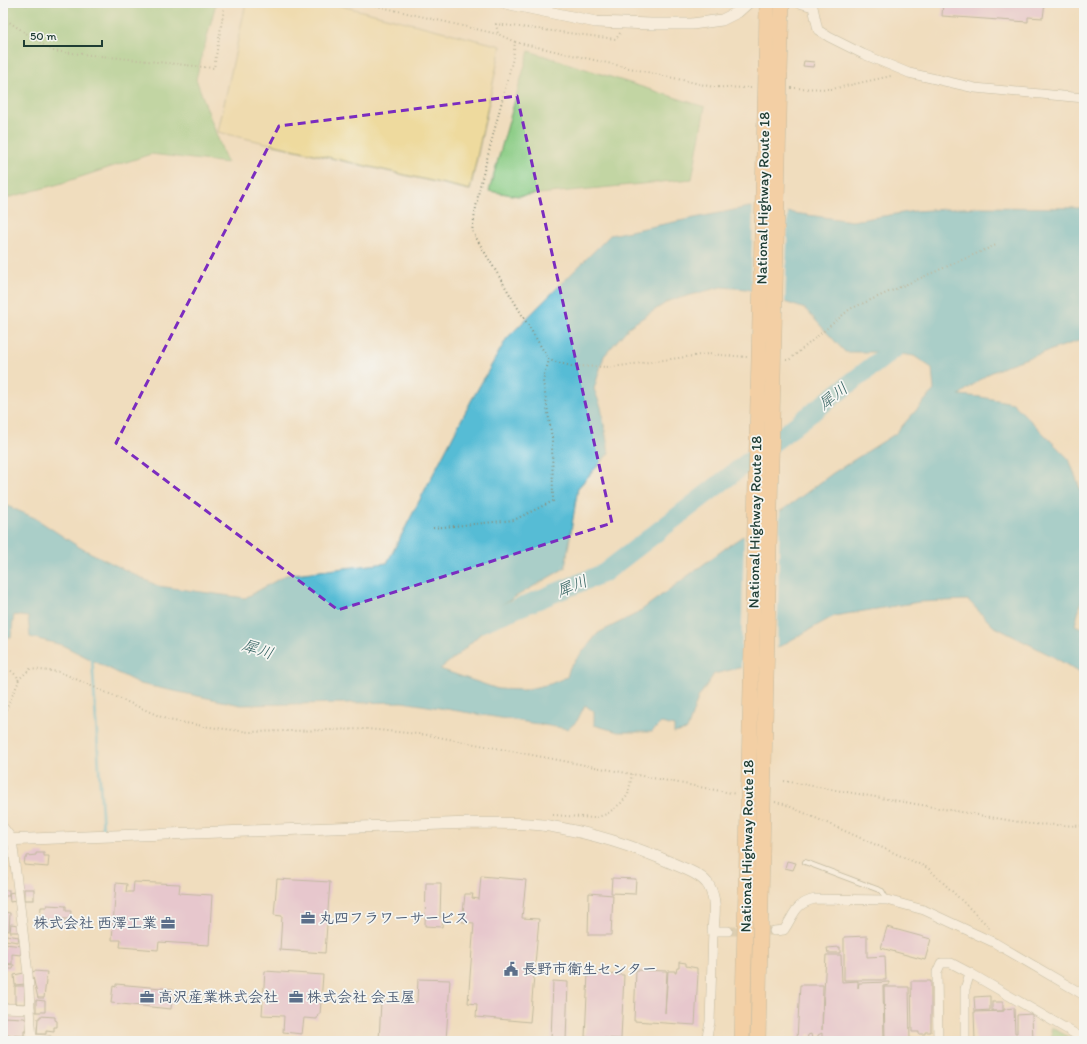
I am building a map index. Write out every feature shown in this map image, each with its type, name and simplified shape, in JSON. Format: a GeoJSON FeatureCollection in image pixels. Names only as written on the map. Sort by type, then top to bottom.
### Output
{"type":"FeatureCollection","features":[{"type":"Feature","properties":{"kind":"highway","name":"National Highway Route 18"},"geometry":{"type":"LineString","coordinates":[[767,3],[773,71]]}},
{"type":"Feature","properties":{"kind":"highway","name":"National Highway Route 18"},"geometry":{"type":"LineString","coordinates":[[742,1041],[754,851],[773,71],[782,3]]}},
{"type":"Feature","properties":{"kind":"highway","name":"National Highway Route 18"},"geometry":{"type":"LineString","coordinates":[[754,851],[758,1041]]}},
{"type":"Feature","properties":{"kind":"street"},"geometry":{"type":"LineString","coordinates":[[505,3],[596,22],[627,24],[692,24],[722,20],[738,12],[748,3]]}},
{"type":"Feature","properties":{"kind":"street"},"geometry":{"type":"LineString","coordinates":[[799,3],[813,6],[818,30],[863,54],[909,73],[975,88],[1084,98]]}},
{"type":"Feature","properties":{"kind":"street"},"geometry":{"type":"LineString","coordinates":[[8,839],[470,823],[548,826],[598,836],[657,857],[695,873],[708,885],[715,903],[710,1022],[706,1041]]}},
{"type":"Feature","properties":{"kind":"street"},"geometry":{"type":"LineString","coordinates":[[3,827],[8,839],[28,974],[32,1040],[48,1041]]}},
{"type":"Feature","properties":{"kind":"street"},"geometry":{"type":"LineString","coordinates":[[774,931],[784,930],[792,920],[796,909],[804,902],[815,899],[887,900],[924,910],[995,944],[1084,995]]}},
{"type":"Feature","properties":{"kind":"street"},"geometry":{"type":"LineString","coordinates":[[713,931],[728,932]]}},
{"type":"Feature","properties":{"kind":"street"},"geometry":{"type":"LineString","coordinates":[[938,1041],[937,972],[941,962],[951,963],[970,973],[1084,1039]]}},
{"type":"Feature","properties":{"kind":"street"},"geometry":{"type":"LineString","coordinates":[[966,1041],[965,989],[970,973]]}},
{"type":"Feature","properties":{"kind":"street"},"geometry":{"type":"LineString","coordinates":[[3,1008],[30,1010]]}},
{"type":"Feature","properties":{"kind":"lane"},"geometry":{"type":"LineString","coordinates":[[805,862],[882,891],[887,900]]}},
{"type":"Feature","properties":{"kind":"path"},"geometry":{"type":"LineString","coordinates":[[3,18],[53,51],[214,68],[225,3]]}},
{"type":"Feature","properties":{"kind":"path"},"geometry":{"type":"LineString","coordinates":[[364,3],[498,34],[515,42],[713,87],[760,88]]}},
{"type":"Feature","properties":{"kind":"path"},"geometry":{"type":"LineString","coordinates":[[498,34],[496,24],[616,39],[627,24]]}},
{"type":"Feature","properties":{"kind":"path"},"geometry":{"type":"LineString","coordinates":[[433,528],[514,520],[553,501],[552,438],[543,381],[549,360],[472,231],[479,190],[513,58],[515,42]]}},
{"type":"Feature","properties":{"kind":"path"},"geometry":{"type":"LineString","coordinates":[[784,88],[832,89],[909,73]]}},
{"type":"Feature","properties":{"kind":"path"},"geometry":{"type":"LineString","coordinates":[[18,680],[30,669],[60,672],[168,720],[209,727],[249,732],[367,729],[428,734],[739,795]]}},
{"type":"Feature","properties":{"kind":"path"},"geometry":{"type":"LineString","coordinates":[[3,670],[12,671],[17,676],[19,682],[3,716]]}},
{"type":"Feature","properties":{"kind":"path"},"geometry":{"type":"LineString","coordinates":[[548,815],[594,818],[607,814],[622,803],[628,795],[632,774]]}},
{"type":"Feature","properties":{"kind":"path"},"geometry":{"type":"LineString","coordinates":[[784,781],[1030,824],[1084,826]]}},
{"type":"Feature","properties":{"kind":"path"},"geometry":{"type":"LineString","coordinates":[[769,801],[784,804],[928,868],[988,926],[995,944]]}},
{"type":"Feature","properties":{"kind":"highlighted area"},"geometry":{"type":"Polygon","coordinates":[[[517,96],[612,523],[338,610],[116,443],[279,126],[517,96]]]}},
{"type":"Feature","properties":{"kind":"green space"},"geometry":{"type":"Polygon","coordinates":[[[3,3],[216,3],[196,79],[227,163],[151,154],[59,184],[3,199],[3,3]]]}},
{"type":"Feature","properties":{"kind":"green space"},"geometry":{"type":"Polygon","coordinates":[[[529,51],[705,107],[692,179],[518,196],[489,191],[529,51]]]}},
{"type":"Feature","properties":{"kind":"green space"},"geometry":{"type":"Polygon","coordinates":[[[1051,1027],[1076,1041],[1052,1041],[1051,1027]]]}},
{"type":"Feature","properties":{"kind":"sand"},"geometry":{"type":"Polygon","coordinates":[[[246,3],[330,3],[501,46],[470,190],[218,132],[246,3]]]}},
{"type":"Feature","properties":{"kind":"water"},"geometry":{"type":"Polygon","coordinates":[[[749,207],[852,221],[915,211],[978,207],[1084,208],[1084,339],[1010,364],[988,374],[959,395],[981,397],[1013,403],[1069,459],[1084,499],[1084,591],[1075,625],[1084,629],[1084,675],[1052,656],[993,626],[968,600],[919,602],[834,616],[743,667],[714,674],[698,698],[687,730],[674,733],[674,726],[661,723],[652,732],[618,732],[594,725],[594,712],[585,705],[577,721],[568,729],[403,702],[241,705],[140,684],[62,645],[30,637],[28,617],[14,615],[11,637],[3,637],[3,504],[35,518],[79,547],[158,586],[245,598],[286,575],[387,563],[471,401],[507,338],[610,235],[749,207]],[[721,287],[669,301],[630,326],[604,356],[594,389],[601,407],[609,453],[578,488],[565,568],[498,607],[492,623],[459,654],[440,669],[498,689],[523,690],[550,684],[567,677],[570,667],[598,633],[636,614],[731,544],[794,502],[833,473],[895,434],[934,390],[932,368],[914,356],[886,352],[845,352],[805,309],[747,289],[721,287]]]}},
{"type":"Feature","properties":{"kind":"pier"},"geometry":{"type":"Polygon","coordinates":[[[753,205],[788,210],[785,304],[751,292],[753,205]]]}},
{"type":"Feature","properties":{"kind":"pier"},"geometry":{"type":"Polygon","coordinates":[[[780,509],[777,651],[741,670],[744,533],[780,509]]]}},
{"type":"Feature","properties":{"kind":"building"},"geometry":{"type":"Polygon","coordinates":[[[943,3],[1045,3],[1043,18],[1028,17],[1028,22],[942,16],[943,3]]]}},
{"type":"Feature","properties":{"kind":"building"},"geometry":{"type":"Polygon","coordinates":[[[804,61],[814,62],[813,67],[803,66],[804,61]]]}},
{"type":"Feature","properties":{"kind":"building"},"geometry":{"type":"Polygon","coordinates":[[[36,853],[44,853],[44,856],[49,856],[48,867],[24,865],[25,858],[27,858],[27,856],[36,855],[36,853]]]}},
{"type":"Feature","properties":{"kind":"building"},"geometry":{"type":"Polygon","coordinates":[[[787,861],[796,863],[793,870],[785,868],[787,861]]]}},
{"type":"Feature","properties":{"kind":"building"},"geometry":{"type":"Polygon","coordinates":[[[3,863],[6,863],[6,879],[3,879],[3,863]]]}},
{"type":"Feature","properties":{"kind":"building"},"geometry":{"type":"Polygon","coordinates":[[[481,876],[526,880],[522,918],[539,919],[530,1022],[476,1017],[477,1004],[468,1003],[474,923],[462,922],[465,894],[473,894],[472,898],[479,899],[481,876]]]}},
{"type":"Feature","properties":{"kind":"building"},"geometry":{"type":"Polygon","coordinates":[[[612,878],[636,879],[635,894],[611,893],[612,878]]]}},
{"type":"Feature","properties":{"kind":"building"},"geometry":{"type":"Polygon","coordinates":[[[277,879],[330,882],[325,953],[280,950],[282,916],[274,915],[277,879]]]}},
{"type":"Feature","properties":{"kind":"building"},"geometry":{"type":"Polygon","coordinates":[[[134,882],[180,884],[179,893],[212,895],[209,945],[159,942],[158,950],[120,947],[121,940],[112,940],[116,883],[127,884],[126,892],[133,892],[134,882]]]}},
{"type":"Feature","properties":{"kind":"building"},"geometry":{"type":"Polygon","coordinates":[[[426,883],[441,883],[440,917],[443,917],[442,927],[425,926],[426,883]]]}},
{"type":"Feature","properties":{"kind":"building"},"geometry":{"type":"Polygon","coordinates":[[[24,889],[34,889],[34,900],[24,900],[24,889]]]}},
{"type":"Feature","properties":{"kind":"building"},"geometry":{"type":"Polygon","coordinates":[[[3,890],[9,890],[9,896],[3,896],[3,890]]]}},
{"type":"Feature","properties":{"kind":"building"},"geometry":{"type":"Polygon","coordinates":[[[14,892],[16,901],[10,902],[9,893],[14,892]]]}},
{"type":"Feature","properties":{"kind":"building"},"geometry":{"type":"Polygon","coordinates":[[[589,893],[613,895],[611,935],[588,935],[589,893]]]}},
{"type":"Feature","properties":{"kind":"building"},"geometry":{"type":"Polygon","coordinates":[[[47,905],[66,906],[66,911],[71,911],[70,919],[60,919],[60,921],[40,920],[41,907],[47,907],[47,905]]]}},
{"type":"Feature","properties":{"kind":"building"},"geometry":{"type":"Polygon","coordinates":[[[3,909],[4,912],[10,913],[9,931],[3,930],[3,909]]]}},
{"type":"Feature","properties":{"kind":"building"},"geometry":{"type":"Polygon","coordinates":[[[11,924],[19,925],[18,932],[10,932],[11,924]]]}},
{"type":"Feature","properties":{"kind":"building"},"geometry":{"type":"Polygon","coordinates":[[[887,927],[931,939],[925,960],[881,948],[887,927]]]}},
{"type":"Feature","properties":{"kind":"building"},"geometry":{"type":"Polygon","coordinates":[[[6,935],[19,937],[18,942],[5,940],[6,935]]]}},
{"type":"Feature","properties":{"kind":"building"},"geometry":{"type":"Polygon","coordinates":[[[867,936],[867,957],[885,956],[886,980],[844,980],[844,937],[867,936]]]}},
{"type":"Feature","properties":{"kind":"building"},"geometry":{"type":"Polygon","coordinates":[[[5,944],[22,946],[21,955],[12,954],[12,964],[3,963],[5,944]]]}},
{"type":"Feature","properties":{"kind":"building"},"geometry":{"type":"Polygon","coordinates":[[[840,947],[840,953],[828,953],[827,948],[840,947]]]}},
{"type":"Feature","properties":{"kind":"building"},"geometry":{"type":"Polygon","coordinates":[[[826,955],[841,955],[842,982],[858,981],[858,988],[859,983],[889,982],[889,985],[883,986],[884,1041],[822,1041],[822,1033],[818,1035],[818,1039],[812,1039],[811,1034],[808,1035],[807,1040],[797,1040],[800,985],[823,985],[822,1030],[826,955]]]}},
{"type":"Feature","properties":{"kind":"building"},"geometry":{"type":"Polygon","coordinates":[[[679,962],[686,963],[686,966],[697,968],[698,974],[695,1025],[634,1021],[636,970],[667,971],[665,1013],[668,971],[675,971],[676,973],[677,968],[679,968],[679,962]]]}},
{"type":"Feature","properties":{"kind":"building"},"geometry":{"type":"Polygon","coordinates":[[[3,964],[14,965],[13,969],[3,969],[3,964]]]}},
{"type":"Feature","properties":{"kind":"building"},"geometry":{"type":"Polygon","coordinates":[[[34,971],[47,972],[44,998],[38,998],[32,973],[34,971]]]}},
{"type":"Feature","properties":{"kind":"building"},"geometry":{"type":"Polygon","coordinates":[[[265,971],[323,975],[320,1014],[318,1014],[317,1019],[304,1018],[302,1034],[283,1032],[284,1016],[262,1015],[265,971]]]}},
{"type":"Feature","properties":{"kind":"building"},"geometry":{"type":"Polygon","coordinates":[[[24,973],[25,984],[15,985],[14,975],[24,973]]]}},
{"type":"Feature","properties":{"kind":"building"},"geometry":{"type":"Polygon","coordinates":[[[588,973],[624,975],[621,1039],[585,1037],[588,973]]]}},
{"type":"Feature","properties":{"kind":"building"},"geometry":{"type":"Polygon","coordinates":[[[418,979],[450,980],[446,1041],[379,1041],[381,1001],[417,1002],[418,979]]]}},
{"type":"Feature","properties":{"kind":"building"},"geometry":{"type":"Polygon","coordinates":[[[553,981],[568,982],[566,1041],[551,1041],[553,981]]]}},
{"type":"Feature","properties":{"kind":"building"},"geometry":{"type":"Polygon","coordinates":[[[911,981],[931,981],[931,1032],[925,1032],[925,1034],[912,1032],[911,981]]]}},
{"type":"Feature","properties":{"kind":"building"},"geometry":{"type":"Polygon","coordinates":[[[116,984],[173,989],[171,1009],[111,1003],[113,986],[116,987],[116,984]]]}},
{"type":"Feature","properties":{"kind":"building"},"geometry":{"type":"Polygon","coordinates":[[[15,986],[25,986],[25,1004],[15,1004],[15,986]]]}},
{"type":"Feature","properties":{"kind":"building"},"geometry":{"type":"Polygon","coordinates":[[[884,987],[909,987],[910,1041],[885,1041],[884,987]]]}},
{"type":"Feature","properties":{"kind":"building"},"geometry":{"type":"Polygon","coordinates":[[[990,996],[990,1010],[975,1011],[974,997],[990,996]]]}},
{"type":"Feature","properties":{"kind":"building"},"geometry":{"type":"Polygon","coordinates":[[[36,1000],[45,1001],[45,1012],[36,1012],[36,1000]]]}},
{"type":"Feature","properties":{"kind":"building"},"geometry":{"type":"Polygon","coordinates":[[[992,1002],[1003,1002],[1003,1011],[992,1011],[992,1002]]]}},
{"type":"Feature","properties":{"kind":"building"},"geometry":{"type":"Polygon","coordinates":[[[1014,1008],[1015,1033],[1017,1033],[1017,1015],[1032,1014],[1033,1041],[975,1041],[974,1012],[1004,1011],[1004,1009],[1014,1008]]]}},
{"type":"Feature","properties":{"kind":"building"},"geometry":{"type":"Polygon","coordinates":[[[40,1016],[55,1017],[57,1027],[54,1027],[54,1031],[46,1030],[46,1034],[37,1034],[38,1018],[40,1018],[40,1016]]]}},
{"type":"Feature","properties":{"kind":"building"},"geometry":{"type":"Polygon","coordinates":[[[3,1017],[24,1018],[27,1020],[27,1031],[24,1031],[24,1036],[3,1035],[3,1017]]]}},
{"type":"Feature","properties":{"kind":"waterway","name":"犀川"},"geometry":{"type":"LineString","coordinates":[[471,627],[604,573],[910,337]]}},
{"type":"Feature","properties":{"kind":"waterway"},"geometry":{"type":"LineString","coordinates":[[92,657],[103,830]]}},
{"type":"Feature","properties":{"kind":"waterway"},"geometry":{"type":"LineString","coordinates":[[3,1013],[23,1015]]}},
{"type":"Feature","properties":{"kind":"tunnel"},"geometry":{"type":"LineString","coordinates":[[728,931],[774,931]]}},
{"type":"Feature","properties":{"kind":"place","name":"丸四フラワーサービス"},"geometry":{"type":"Point","coordinates":[308,918]}},
{"type":"Feature","properties":{"kind":"place","name":"株式会社 西澤工業"},"geometry":{"type":"Point","coordinates":[168,923]}},
{"type":"Feature","properties":{"kind":"place","name":"長野市衛生センター"},"geometry":{"type":"Point","coordinates":[511,969]}},
{"type":"Feature","properties":{"kind":"place","name":"高沢産業株式会社"},"geometry":{"type":"Point","coordinates":[147,997]}},
{"type":"Feature","properties":{"kind":"place","name":"株式会社 会玉屋"},"geometry":{"type":"Point","coordinates":[296,997]}}]}
